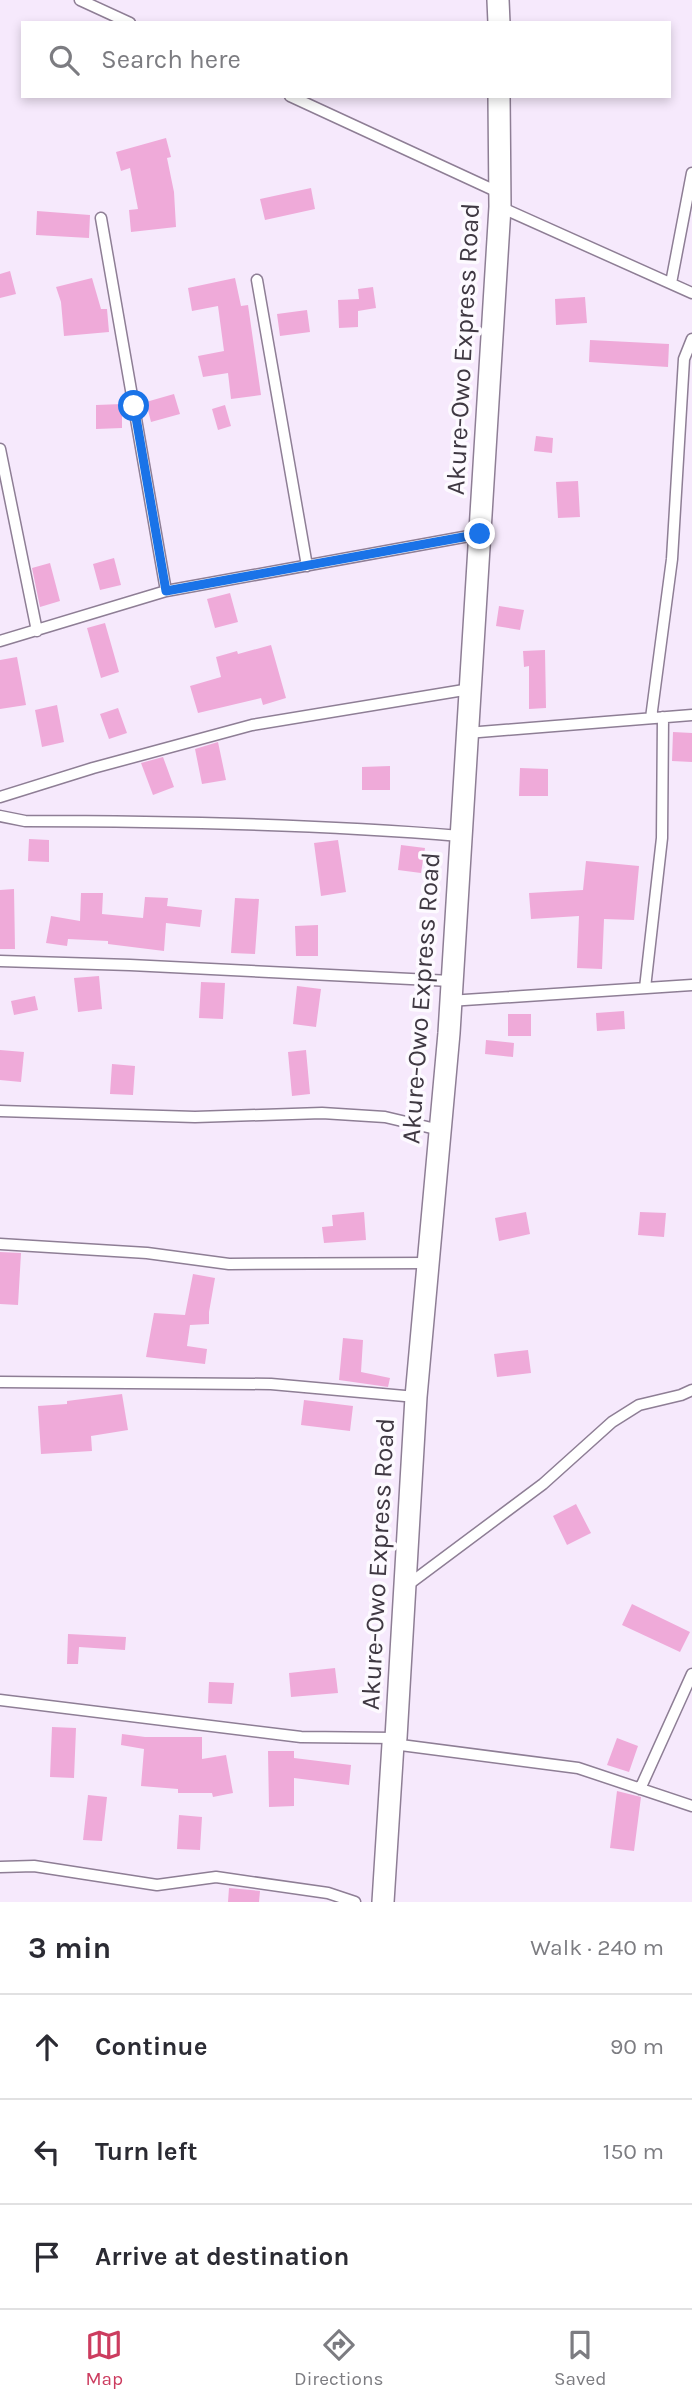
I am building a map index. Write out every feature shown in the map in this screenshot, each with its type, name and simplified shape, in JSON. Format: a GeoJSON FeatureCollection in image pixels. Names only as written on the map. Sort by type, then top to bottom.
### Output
{"type":"FeatureCollection","features":[{"type":"Feature","properties":{"kind":"highway"},"geometry":{"type":"LineString","coordinates":[[498,0],[499,21]]}},
{"type":"Feature","properties":{"kind":"highway","name":"Akure-Owo Express Road"},"geometry":{"type":"LineString","coordinates":[[383,1902],[416,1397],[449,1033],[500,200],[499,98]]}},
{"type":"Feature","properties":{"kind":"street"},"geometry":{"type":"LineString","coordinates":[[80,0],[126,21]]}},
{"type":"Feature","properties":{"kind":"street"},"geometry":{"type":"LineString","coordinates":[[294,98],[692,293]]}},
{"type":"Feature","properties":{"kind":"street"},"geometry":{"type":"LineString","coordinates":[[671,283],[692,173]]}},
{"type":"Feature","properties":{"kind":"street"},"geometry":{"type":"LineString","coordinates":[[101,218],[166,591]]}},
{"type":"Feature","properties":{"kind":"street"},"geometry":{"type":"LineString","coordinates":[[257,280],[307,566]]}},
{"type":"Feature","properties":{"kind":"street"},"geometry":{"type":"LineString","coordinates":[[645,988],[662,838],[657,718],[672,559],[684,359],[692,339]]}},
{"type":"Feature","properties":{"kind":"street"},"geometry":{"type":"LineString","coordinates":[[0,449],[37,631]]}},
{"type":"Feature","properties":{"kind":"street"},"geometry":{"type":"LineString","coordinates":[[0,640],[166,591],[480,534]]}},
{"type":"Feature","properties":{"kind":"street"},"geometry":{"type":"LineString","coordinates":[[0,797],[93,768],[253,725],[470,689]]}},
{"type":"Feature","properties":{"kind":"street"},"geometry":{"type":"LineString","coordinates":[[467,733],[692,715]]}},
{"type":"Feature","properties":{"kind":"street"},"geometry":{"type":"LineString","coordinates":[[0,816],[25,821],[182,821],[353,827],[460,836]]}},
{"type":"Feature","properties":{"kind":"street"},"geometry":{"type":"LineString","coordinates":[[0,961],[130,965],[450,991],[692,985]]}},
{"type":"Feature","properties":{"kind":"street"},"geometry":{"type":"LineString","coordinates":[[0,1111],[195,1117],[322,1113],[385,1117],[440,1130]]}},
{"type":"Feature","properties":{"kind":"street"},"geometry":{"type":"LineString","coordinates":[[0,1244],[147,1253],[229,1264],[428,1263]]}},
{"type":"Feature","properties":{"kind":"street"},"geometry":{"type":"LineString","coordinates":[[0,1382],[271,1384],[416,1397]]}},
{"type":"Feature","properties":{"kind":"street"},"geometry":{"type":"LineString","coordinates":[[405,1587],[543,1484],[611,1422],[639,1405],[692,1390]]}},
{"type":"Feature","properties":{"kind":"street"},"geometry":{"type":"LineString","coordinates":[[640,1789],[692,1674]]}},
{"type":"Feature","properties":{"kind":"street"},"geometry":{"type":"LineString","coordinates":[[0,1700],[301,1737],[395,1741],[578,1768],[692,1806]]}},
{"type":"Feature","properties":{"kind":"street"},"geometry":{"type":"LineString","coordinates":[[0,1867],[34,1866],[156,1885],[216,1877],[328,1893],[355,1902]]}},
{"type":"Feature","properties":{"kind":"building"},"geometry":{"type":"Polygon","coordinates":[[[166,138],[171,157],[167,158],[174,192],[176,227],[131,232],[129,210],[138,209],[130,168],[121,171],[116,152],[166,138]]]}},
{"type":"Feature","properties":{"kind":"building"},"geometry":{"type":"Polygon","coordinates":[[[311,188],[315,209],[265,220],[260,199],[311,188]]]}},
{"type":"Feature","properties":{"kind":"building"},"geometry":{"type":"Polygon","coordinates":[[[37,211],[90,215],[89,238],[36,235],[37,211]]]}},
{"type":"Feature","properties":{"kind":"building"},"geometry":{"type":"Polygon","coordinates":[[[10,271],[16,294],[0,298],[0,274],[10,271]]]}},
{"type":"Feature","properties":{"kind":"building"},"geometry":{"type":"Polygon","coordinates":[[[92,278],[101,309],[107,309],[109,332],[64,336],[61,302],[56,287],[92,278]]]}},
{"type":"Feature","properties":{"kind":"building"},"geometry":{"type":"Polygon","coordinates":[[[235,278],[241,306],[248,305],[261,395],[231,399],[228,373],[203,377],[198,356],[224,351],[218,306],[192,311],[188,288],[235,278]]]}},
{"type":"Feature","properties":{"kind":"building"},"geometry":{"type":"Polygon","coordinates":[[[373,287],[376,308],[358,311],[358,327],[339,328],[338,300],[359,299],[358,289],[373,287]]]}},
{"type":"Feature","properties":{"kind":"building"},"geometry":{"type":"Polygon","coordinates":[[[585,297],[587,323],[556,325],[555,299],[585,297]]]}},
{"type":"Feature","properties":{"kind":"building"},"geometry":{"type":"Polygon","coordinates":[[[307,310],[310,332],[280,336],[277,314],[307,310]]]}},
{"type":"Feature","properties":{"kind":"building"},"geometry":{"type":"Polygon","coordinates":[[[590,340],[669,344],[668,367],[589,362],[590,340]]]}},
{"type":"Feature","properties":{"kind":"building"},"geometry":{"type":"Polygon","coordinates":[[[174,394],[180,414],[151,422],[146,402],[174,394]]]}},
{"type":"Feature","properties":{"kind":"building"},"geometry":{"type":"Polygon","coordinates":[[[122,404],[122,428],[96,429],[96,405],[122,404]]]}},
{"type":"Feature","properties":{"kind":"building"},"geometry":{"type":"Polygon","coordinates":[[[225,405],[231,426],[218,430],[212,409],[225,405]]]}},
{"type":"Feature","properties":{"kind":"building"},"geometry":{"type":"Polygon","coordinates":[[[536,436],[553,438],[552,453],[534,451],[536,436]]]}},
{"type":"Feature","properties":{"kind":"building"},"geometry":{"type":"Polygon","coordinates":[[[578,481],[580,517],[558,518],[556,482],[578,481]]]}},
{"type":"Feature","properties":{"kind":"building"},"geometry":{"type":"Polygon","coordinates":[[[114,558],[121,585],[100,590],[93,564],[114,558]]]}},
{"type":"Feature","properties":{"kind":"building"},"geometry":{"type":"Polygon","coordinates":[[[50,563],[60,601],[40,607],[32,568],[50,563]]]}},
{"type":"Feature","properties":{"kind":"building"},"geometry":{"type":"Polygon","coordinates":[[[230,593],[238,622],[215,628],[207,599],[230,593]]]}},
{"type":"Feature","properties":{"kind":"building"},"geometry":{"type":"Polygon","coordinates":[[[499,606],[524,610],[520,630],[496,626],[499,606]]]}},
{"type":"Feature","properties":{"kind":"building"},"geometry":{"type":"Polygon","coordinates":[[[105,623],[119,672],[101,678],[87,628],[105,623]]]}},
{"type":"Feature","properties":{"kind":"building"},"geometry":{"type":"Polygon","coordinates":[[[271,645],[286,698],[263,705],[261,698],[198,713],[190,686],[221,677],[216,657],[271,645]]]}},
{"type":"Feature","properties":{"kind":"building"},"geometry":{"type":"Polygon","coordinates":[[[545,650],[546,708],[529,709],[529,666],[524,667],[523,651],[545,650]]]}},
{"type":"Feature","properties":{"kind":"building"},"geometry":{"type":"Polygon","coordinates":[[[17,657],[26,705],[0,709],[0,660],[17,657]]]}},
{"type":"Feature","properties":{"kind":"building"},"geometry":{"type":"Polygon","coordinates":[[[57,705],[64,742],[42,747],[35,710],[57,705]]]}},
{"type":"Feature","properties":{"kind":"building"},"geometry":{"type":"Polygon","coordinates":[[[118,708],[127,733],[109,739],[100,714],[118,708]]]}},
{"type":"Feature","properties":{"kind":"building"},"geometry":{"type":"Polygon","coordinates":[[[673,732],[692,733],[692,762],[672,761],[673,732]]]}},
{"type":"Feature","properties":{"kind":"building"},"geometry":{"type":"Polygon","coordinates":[[[218,742],[226,780],[202,784],[195,749],[218,742]]]}},
{"type":"Feature","properties":{"kind":"building"},"geometry":{"type":"Polygon","coordinates":[[[163,757],[174,787],[153,795],[141,763],[163,757]]]}},
{"type":"Feature","properties":{"kind":"building"},"geometry":{"type":"Polygon","coordinates":[[[390,766],[390,790],[362,790],[362,767],[390,766]]]}},
{"type":"Feature","properties":{"kind":"building"},"geometry":{"type":"Polygon","coordinates":[[[520,768],[548,769],[548,796],[519,796],[520,768]]]}},
{"type":"Feature","properties":{"kind":"building"},"geometry":{"type":"Polygon","coordinates":[[[29,839],[49,840],[49,862],[28,861],[29,839]]]}},
{"type":"Feature","properties":{"kind":"building"},"geometry":{"type":"Polygon","coordinates":[[[338,840],[346,892],[321,896],[314,843],[338,840]]]}},
{"type":"Feature","properties":{"kind":"building"},"geometry":{"type":"Polygon","coordinates":[[[401,845],[425,848],[421,873],[398,870],[401,845]]]}},
{"type":"Feature","properties":{"kind":"building"},"geometry":{"type":"Polygon","coordinates":[[[586,861],[639,866],[634,920],[604,919],[602,969],[577,968],[579,916],[531,919],[529,893],[583,890],[586,861]]]}},
{"type":"Feature","properties":{"kind":"building"},"geometry":{"type":"Polygon","coordinates":[[[14,889],[15,949],[0,949],[0,890],[14,889]]]}},
{"type":"Feature","properties":{"kind":"building"},"geometry":{"type":"Polygon","coordinates":[[[81,893],[103,893],[102,914],[143,918],[145,897],[168,898],[167,906],[202,910],[200,927],[166,923],[164,951],[108,944],[108,941],[68,939],[67,946],[46,943],[51,916],[80,921],[81,893]]]}},
{"type":"Feature","properties":{"kind":"building"},"geometry":{"type":"Polygon","coordinates":[[[235,898],[259,899],[255,954],[231,953],[235,898]]]}},
{"type":"Feature","properties":{"kind":"building"},"geometry":{"type":"Polygon","coordinates":[[[318,925],[318,956],[296,956],[295,926],[318,925]]]}},
{"type":"Feature","properties":{"kind":"building"},"geometry":{"type":"Polygon","coordinates":[[[99,976],[102,1009],[78,1012],[74,978],[99,976]]]}},
{"type":"Feature","properties":{"kind":"building"},"geometry":{"type":"Polygon","coordinates":[[[201,982],[225,983],[223,1019],[199,1018],[201,982]]]}},
{"type":"Feature","properties":{"kind":"building"},"geometry":{"type":"Polygon","coordinates":[[[297,986],[321,989],[316,1027],[293,1024],[297,986]]]}},
{"type":"Feature","properties":{"kind":"building"},"geometry":{"type":"Polygon","coordinates":[[[35,996],[38,1010],[14,1015],[11,1001],[35,996]]]}},
{"type":"Feature","properties":{"kind":"building"},"geometry":{"type":"Polygon","coordinates":[[[624,1011],[625,1029],[597,1031],[596,1013],[624,1011]]]}},
{"type":"Feature","properties":{"kind":"building"},"geometry":{"type":"Polygon","coordinates":[[[508,1014],[531,1014],[531,1036],[508,1036],[508,1014]]]}},
{"type":"Feature","properties":{"kind":"building"},"geometry":{"type":"Polygon","coordinates":[[[486,1040],[514,1043],[513,1057],[485,1054],[486,1040]]]}},
{"type":"Feature","properties":{"kind":"building"},"geometry":{"type":"Polygon","coordinates":[[[0,1050],[24,1052],[21,1082],[0,1080],[0,1050]]]}},
{"type":"Feature","properties":{"kind":"building"},"geometry":{"type":"Polygon","coordinates":[[[306,1050],[310,1094],[292,1096],[288,1052],[306,1050]]]}},
{"type":"Feature","properties":{"kind":"building"},"geometry":{"type":"Polygon","coordinates":[[[112,1064],[135,1066],[133,1095],[110,1094],[112,1064]]]}},
{"type":"Feature","properties":{"kind":"building"},"geometry":{"type":"Polygon","coordinates":[[[364,1212],[366,1240],[324,1243],[322,1227],[333,1226],[332,1215],[364,1212]]]}},
{"type":"Feature","properties":{"kind":"building"},"geometry":{"type":"Polygon","coordinates":[[[526,1212],[530,1234],[499,1241],[495,1218],[526,1212]]]}},
{"type":"Feature","properties":{"kind":"building"},"geometry":{"type":"Polygon","coordinates":[[[640,1212],[666,1213],[664,1237],[638,1235],[640,1212]]]}},
{"type":"Feature","properties":{"kind":"building"},"geometry":{"type":"Polygon","coordinates":[[[0,1252],[21,1253],[18,1305],[0,1304],[0,1252]]]}},
{"type":"Feature","properties":{"kind":"building"},"geometry":{"type":"Polygon","coordinates":[[[193,1274],[215,1278],[209,1324],[190,1325],[187,1346],[207,1349],[205,1364],[146,1357],[154,1313],[185,1315],[193,1274]]]}},
{"type":"Feature","properties":{"kind":"building"},"geometry":{"type":"Polygon","coordinates":[[[343,1338],[363,1340],[361,1372],[390,1378],[388,1387],[339,1380],[343,1338]]]}},
{"type":"Feature","properties":{"kind":"building"},"geometry":{"type":"Polygon","coordinates":[[[528,1350],[531,1373],[497,1377],[494,1354],[528,1350]]]}},
{"type":"Feature","properties":{"kind":"building"},"geometry":{"type":"Polygon","coordinates":[[[122,1394],[128,1430],[91,1436],[92,1451],[41,1454],[38,1406],[67,1404],[67,1401],[122,1394]]]}},
{"type":"Feature","properties":{"kind":"building"},"geometry":{"type":"Polygon","coordinates":[[[304,1400],[353,1406],[350,1431],[301,1425],[304,1400]]]}},
{"type":"Feature","properties":{"kind":"building"},"geometry":{"type":"Polygon","coordinates":[[[576,1504],[591,1533],[567,1545],[553,1516],[576,1504]]]}},
{"type":"Feature","properties":{"kind":"building"},"geometry":{"type":"Polygon","coordinates":[[[632,1604],[690,1632],[680,1652],[622,1625],[632,1604]]]}},
{"type":"Feature","properties":{"kind":"building"},"geometry":{"type":"Polygon","coordinates":[[[68,1634],[126,1637],[125,1650],[79,1647],[78,1664],[67,1664],[68,1634]]]}},
{"type":"Feature","properties":{"kind":"building"},"geometry":{"type":"Polygon","coordinates":[[[335,1668],[338,1693],[291,1697],[289,1673],[335,1668]]]}},
{"type":"Feature","properties":{"kind":"building"},"geometry":{"type":"Polygon","coordinates":[[[209,1682],[234,1683],[232,1704],[208,1703],[209,1682]]]}},
{"type":"Feature","properties":{"kind":"building"},"geometry":{"type":"Polygon","coordinates":[[[52,1727],[76,1728],[74,1778],[50,1777],[52,1727]]]}},
{"type":"Feature","properties":{"kind":"building"},"geometry":{"type":"Polygon","coordinates":[[[122,1734],[145,1737],[202,1737],[202,1759],[226,1755],[233,1793],[213,1797],[212,1793],[178,1793],[178,1789],[141,1786],[144,1749],[121,1745],[122,1734]]]}},
{"type":"Feature","properties":{"kind":"building"},"geometry":{"type":"Polygon","coordinates":[[[617,1738],[638,1746],[629,1772],[607,1765],[617,1738]]]}},
{"type":"Feature","properties":{"kind":"building"},"geometry":{"type":"Polygon","coordinates":[[[268,1751],[294,1751],[294,1758],[351,1765],[349,1785],[294,1778],[294,1806],[269,1807],[268,1751]]]}},
{"type":"Feature","properties":{"kind":"building"},"geometry":{"type":"Polygon","coordinates":[[[617,1791],[641,1797],[634,1851],[610,1848],[617,1791]]]}},
{"type":"Feature","properties":{"kind":"building"},"geometry":{"type":"Polygon","coordinates":[[[88,1795],[107,1797],[102,1841],[83,1840],[88,1795]]]}},
{"type":"Feature","properties":{"kind":"building"},"geometry":{"type":"Polygon","coordinates":[[[179,1815],[202,1817],[200,1850],[177,1849],[179,1815]]]}},
{"type":"Feature","properties":{"kind":"building"},"geometry":{"type":"Polygon","coordinates":[[[229,1888],[260,1891],[259,1902],[228,1902],[229,1888]]]}},
{"type":"Feature","properties":{"kind":"route"},"geometry":{"type":"LineString","coordinates":[[134,406],[166,591],[480,534]]}}]}
